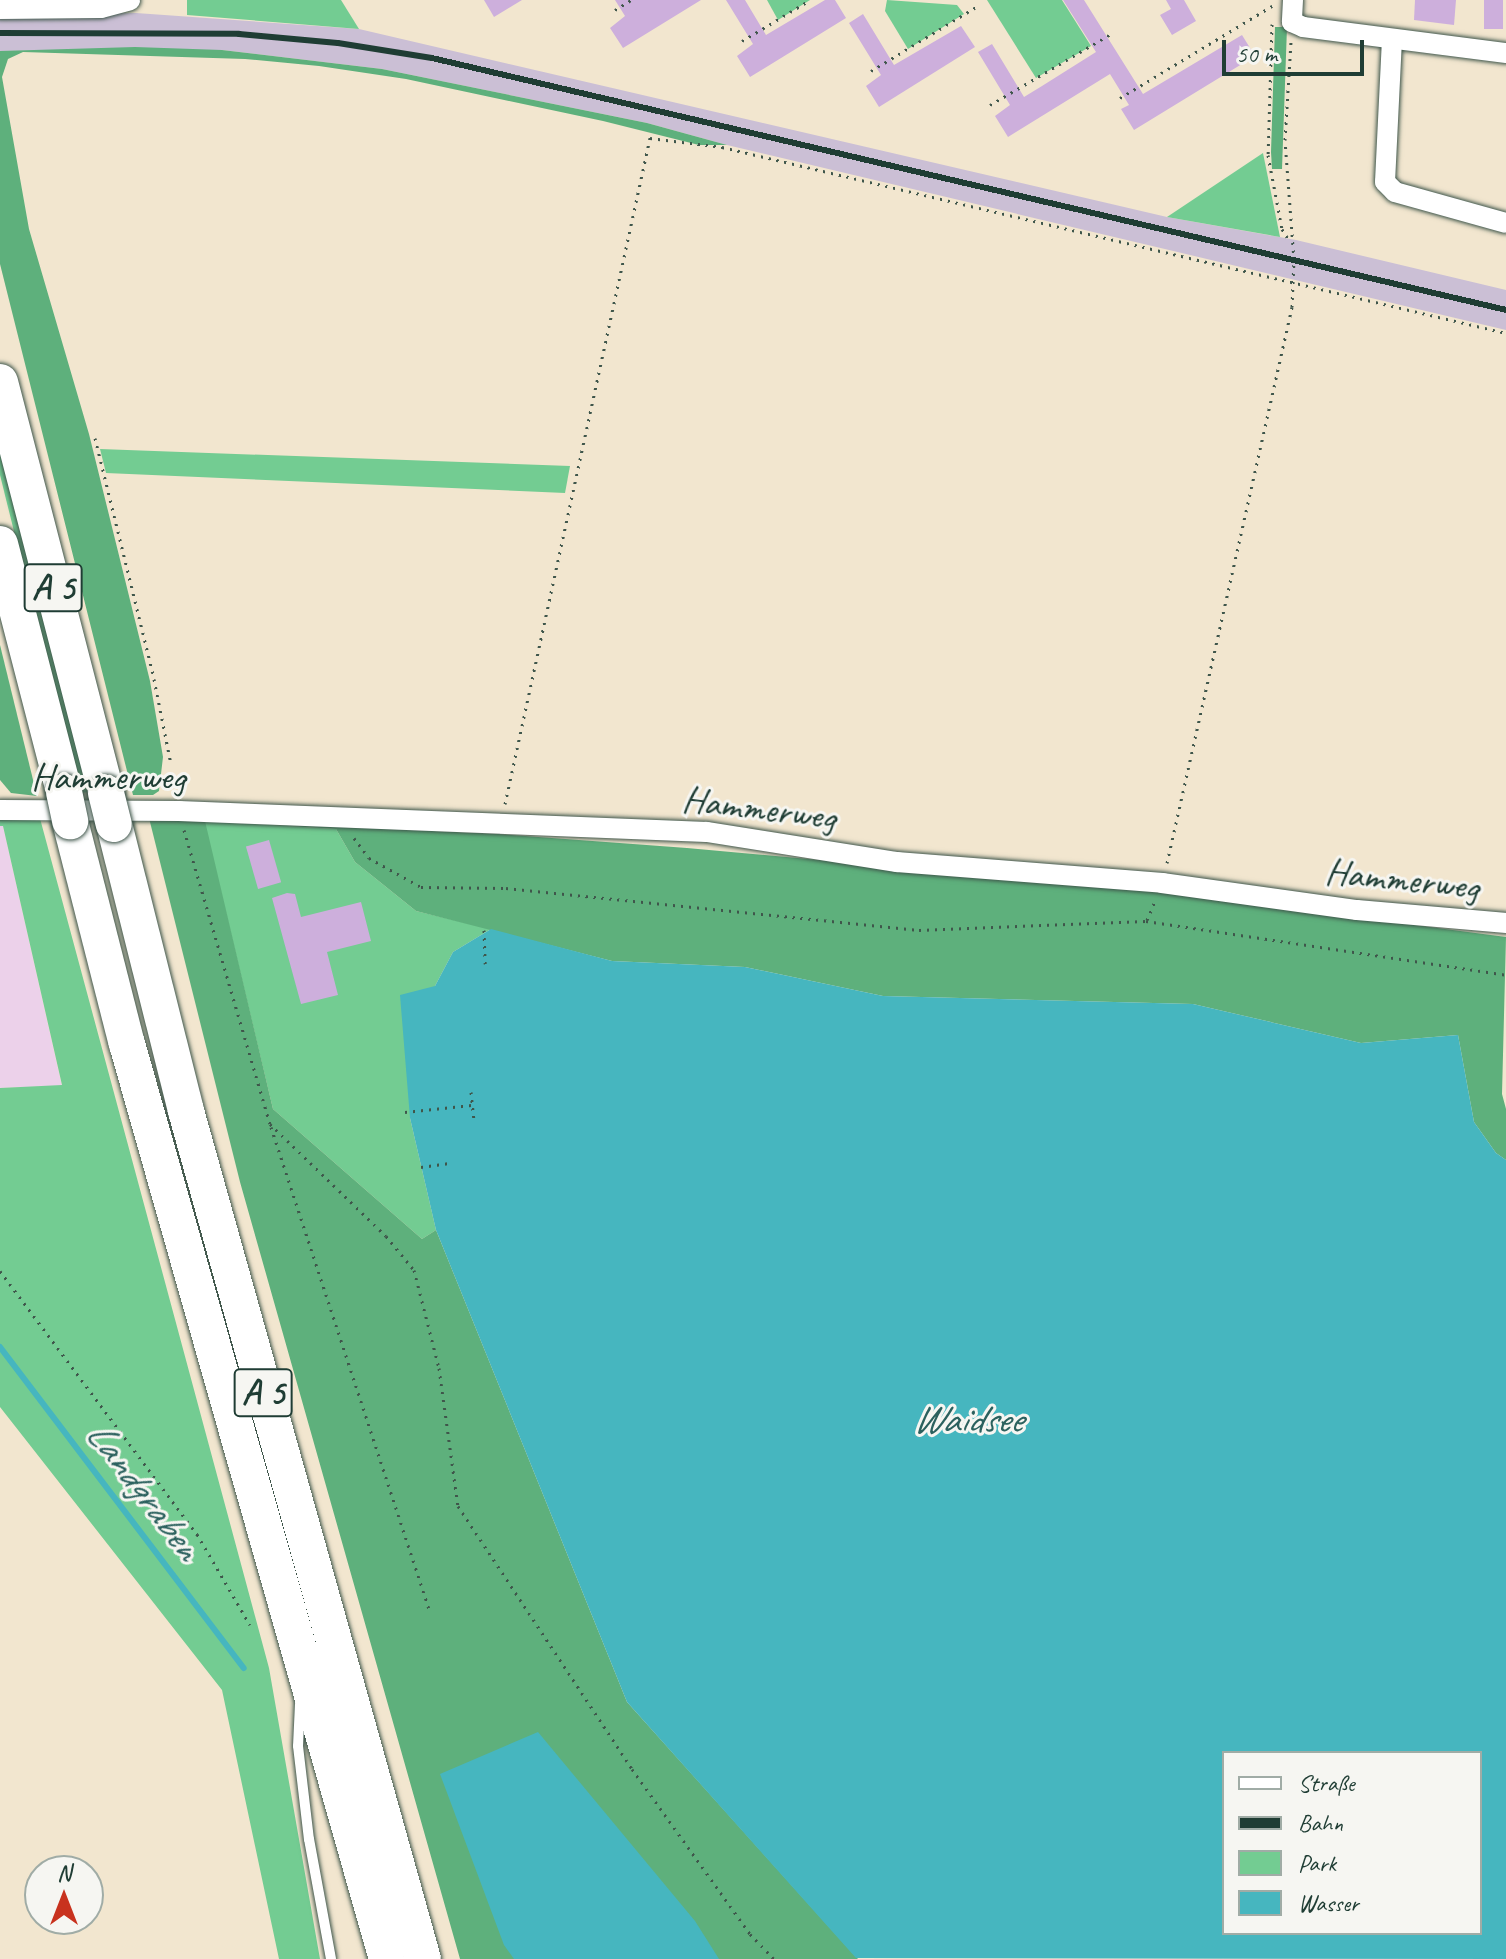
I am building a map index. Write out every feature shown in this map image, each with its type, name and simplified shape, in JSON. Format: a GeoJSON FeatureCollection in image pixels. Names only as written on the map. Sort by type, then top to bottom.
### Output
{"type":"FeatureCollection","features":[{"type":"Feature","properties":{"kind":"highway","name":"A 5"},"geometry":{"type":"LineString","coordinates":[[0,382],[186,1111],[423,1959]]}},
{"type":"Feature","properties":{"kind":"highway","name":"A 5"},"geometry":{"type":"LineString","coordinates":[[0,544],[127,1044],[387,1959]]}},
{"type":"Feature","properties":{"kind":"street"},"geometry":{"type":"LineString","coordinates":[[0,9],[101,8],[130,0]]}},
{"type":"Feature","properties":{"kind":"street"},"geometry":{"type":"LineString","coordinates":[[1293,0],[1292,22],[1303,27],[1506,53]]}},
{"type":"Feature","properties":{"kind":"street"},"geometry":{"type":"LineString","coordinates":[[1392,39],[1385,182],[1395,192],[1506,223]]}},
{"type":"Feature","properties":{"kind":"street","name":"Hammerweg"},"geometry":{"type":"LineString","coordinates":[[0,810],[179,811],[707,832],[897,862],[1162,883],[1357,910],[1506,923]]}},
{"type":"Feature","properties":{"kind":"lane"},"geometry":{"type":"LineString","coordinates":[[302,1662],[298,1746],[309,1839],[331,1959]]}},
{"type":"Feature","properties":{"kind":"path"},"geometry":{"type":"LineString","coordinates":[[615,10],[631,0]]}},
{"type":"Feature","properties":{"kind":"path"},"geometry":{"type":"LineString","coordinates":[[742,41],[810,0]]}},
{"type":"Feature","properties":{"kind":"path"},"geometry":{"type":"LineString","coordinates":[[1272,0],[1269,163],[1282,229],[1291,243]]}},
{"type":"Feature","properties":{"kind":"path"},"geometry":{"type":"LineString","coordinates":[[1120,98],[1272,6]]}},
{"type":"Feature","properties":{"kind":"path"},"geometry":{"type":"LineString","coordinates":[[871,71],[976,7]]}},
{"type":"Feature","properties":{"kind":"path"},"geometry":{"type":"LineString","coordinates":[[1162,883],[1292,307],[1294,283],[1285,140],[1292,22]]}},
{"type":"Feature","properties":{"kind":"path"},"geometry":{"type":"LineString","coordinates":[[990,105],[1112,33]]}},
{"type":"Feature","properties":{"kind":"path"},"geometry":{"type":"LineString","coordinates":[[502,824],[650,138],[722,147],[1506,333]]}},
{"type":"Feature","properties":{"kind":"path"},"geometry":{"type":"LineString","coordinates":[[95,438],[154,679],[171,764]]}},
{"type":"Feature","properties":{"kind":"path"},"geometry":{"type":"LineString","coordinates":[[179,811],[270,1124],[430,1612]]}},
{"type":"Feature","properties":{"kind":"path"},"geometry":{"type":"LineString","coordinates":[[347,820],[351,834],[369,858],[421,887],[506,888],[919,930],[1146,921],[1506,975]]}},
{"type":"Feature","properties":{"kind":"path"},"geometry":{"type":"LineString","coordinates":[[484,930],[485,964]]}},
{"type":"Feature","properties":{"kind":"path"},"geometry":{"type":"LineString","coordinates":[[471,1092],[474,1119]]}},
{"type":"Feature","properties":{"kind":"path"},"geometry":{"type":"LineString","coordinates":[[405,1112],[472,1105]]}},
{"type":"Feature","properties":{"kind":"path"},"geometry":{"type":"LineString","coordinates":[[270,1124],[386,1236],[414,1270],[439,1368],[458,1506],[632,1769],[750,1934],[774,1959]]}},
{"type":"Feature","properties":{"kind":"path"},"geometry":{"type":"LineString","coordinates":[[421,1167],[448,1163]]}},
{"type":"Feature","properties":{"kind":"path"},"geometry":{"type":"LineString","coordinates":[[0,1271],[197,1534],[250,1625]]}},
{"type":"Feature","properties":{"kind":"shaded area"},"geometry":{"type":"Polygon","coordinates":[[[136,13],[359,29],[1167,217],[1296,240],[1506,290],[1506,330],[727,145],[647,123],[382,69],[222,50],[0,51],[0,15],[136,13]]]}},
{"type":"Feature","properties":{"kind":"shaded area"},"geometry":{"type":"Polygon","coordinates":[[[0,826],[3,826],[62,1086],[0,1088],[0,826]]]}},
{"type":"Feature","properties":{"kind":"green space"},"geometry":{"type":"Polygon","coordinates":[[[187,0],[341,0],[359,29],[187,15],[187,0]]]}},
{"type":"Feature","properties":{"kind":"green space"},"geometry":{"type":"Polygon","coordinates":[[[767,0],[810,0],[778,20],[767,0]]]}},
{"type":"Feature","properties":{"kind":"green space"},"geometry":{"type":"Polygon","coordinates":[[[887,0],[957,5],[964,14],[908,49],[885,11],[887,0]]]}},
{"type":"Feature","properties":{"kind":"green space"},"geometry":{"type":"Polygon","coordinates":[[[987,0],[1062,0],[1091,46],[1036,78],[987,0]]]}},
{"type":"Feature","properties":{"kind":"green space"},"geometry":{"type":"Polygon","coordinates":[[[1275,27],[1287,27],[1282,169],[1272,169],[1271,152],[1275,27]]]}},
{"type":"Feature","properties":{"kind":"green space"},"geometry":{"type":"Polygon","coordinates":[[[135,47],[222,50],[382,69],[647,123],[727,145],[699,145],[406,79],[319,66],[245,59],[23,52],[8,59],[2,77],[29,229],[89,434],[150,681],[163,757],[159,791],[153,795],[133,795],[0,264],[0,51],[135,47]]]}},
{"type":"Feature","properties":{"kind":"green space"},"geometry":{"type":"Polygon","coordinates":[[[1263,153],[1280,237],[1167,217],[1263,153]]]}},
{"type":"Feature","properties":{"kind":"green space"},"geometry":{"type":"Polygon","coordinates":[[[0,431],[90,792],[79,793],[0,475],[0,431]]]}},
{"type":"Feature","properties":{"kind":"green space"},"geometry":{"type":"Polygon","coordinates":[[[100,449],[570,466],[565,493],[106,473],[100,449]]]}},
{"type":"Feature","properties":{"kind":"green space"},"geometry":{"type":"Polygon","coordinates":[[[0,645],[37,796],[11,793],[0,780],[0,645]]]}},
{"type":"Feature","properties":{"kind":"green space"},"geometry":{"type":"Polygon","coordinates":[[[0,811],[38,811],[269,1668],[320,1959],[279,1959],[222,1690],[0,1407],[0,1088],[62,1085],[3,826],[0,826],[0,811]]]}},
{"type":"Feature","properties":{"kind":"green space"},"geometry":{"type":"Polygon","coordinates":[[[149,818],[498,834],[687,848],[1147,890],[1506,937],[1502,1094],[1506,1109],[1506,1160],[1496,1153],[1474,1122],[1458,1035],[1361,1043],[1193,1004],[883,996],[745,967],[612,961],[416,911],[355,862],[336,829],[205,821],[273,1109],[422,1239],[436,1230],[627,1702],[858,1959],[460,1959],[240,1182],[149,818]]]}},
{"type":"Feature","properties":{"kind":"green space"},"geometry":{"type":"Polygon","coordinates":[[[204,821],[336,829],[355,862],[416,911],[491,929],[453,952],[435,986],[410,1118],[436,1230],[422,1239],[273,1109],[204,821]]]}},
{"type":"Feature","properties":{"kind":"water","name":"Waidsee"},"geometry":{"type":"Polygon","coordinates":[[[491,929],[612,961],[745,967],[883,996],[1193,1004],[1361,1043],[1458,1035],[1474,1122],[1496,1153],[1506,1160],[1506,1959],[856,1958],[627,1702],[436,1230],[410,1118],[400,995],[435,986],[453,952],[491,929]]]}},
{"type":"Feature","properties":{"kind":"water"},"geometry":{"type":"Polygon","coordinates":[[[538,1732],[695,1921],[719,1959],[514,1959],[504,1945],[440,1774],[538,1732]]]}},
{"type":"Feature","properties":{"kind":"building"},"geometry":{"type":"Polygon","coordinates":[[[484,0],[522,0],[494,17],[484,0]]]}},
{"type":"Feature","properties":{"kind":"building"},"geometry":{"type":"Polygon","coordinates":[[[615,0],[701,0],[623,48],[610,28],[625,16],[615,0]]]}},
{"type":"Feature","properties":{"kind":"building"},"geometry":{"type":"Polygon","coordinates":[[[726,0],[745,0],[766,35],[825,0],[835,0],[846,18],[750,77],[737,56],[753,44],[726,0]]]}},
{"type":"Feature","properties":{"kind":"building"},"geometry":{"type":"Polygon","coordinates":[[[1063,0],[1084,0],[1143,94],[1242,35],[1255,56],[1134,130],[1121,109],[1129,105],[1110,74],[1008,137],[995,116],[1010,105],[978,52],[992,44],[1024,97],[1042,86],[1096,52],[1063,0]]]}},
{"type":"Feature","properties":{"kind":"building"},"geometry":{"type":"Polygon","coordinates":[[[1166,0],[1184,0],[1196,21],[1172,35],[1160,15],[1171,9],[1166,0]]]}},
{"type":"Feature","properties":{"kind":"building"},"geometry":{"type":"Polygon","coordinates":[[[1415,0],[1456,0],[1454,25],[1414,20],[1415,0]]]}},
{"type":"Feature","properties":{"kind":"building"},"geometry":{"type":"Polygon","coordinates":[[[1484,0],[1503,0],[1503,29],[1484,29],[1484,0]]]}},
{"type":"Feature","properties":{"kind":"building"},"geometry":{"type":"Polygon","coordinates":[[[863,14],[894,65],[961,26],[975,47],[879,107],[866,86],[881,75],[849,23],[863,14]]]}},
{"type":"Feature","properties":{"kind":"building"},"geometry":{"type":"Polygon","coordinates":[[[269,840],[281,882],[258,889],[246,847],[269,840]]]}},
{"type":"Feature","properties":{"kind":"building"},"geometry":{"type":"Polygon","coordinates":[[[295,894],[301,917],[361,902],[371,941],[327,952],[338,995],[301,1004],[272,898],[295,894]]]}},
{"type":"Feature","properties":{"kind":"waterway","name":"Landgraben"},"geometry":{"type":"LineString","coordinates":[[0,1347],[244,1668]]}},
{"type":"Feature","properties":{"kind":"railway"},"geometry":{"type":"LineString","coordinates":[[0,33],[239,34],[338,43],[432,58],[1506,310]]}}]}
